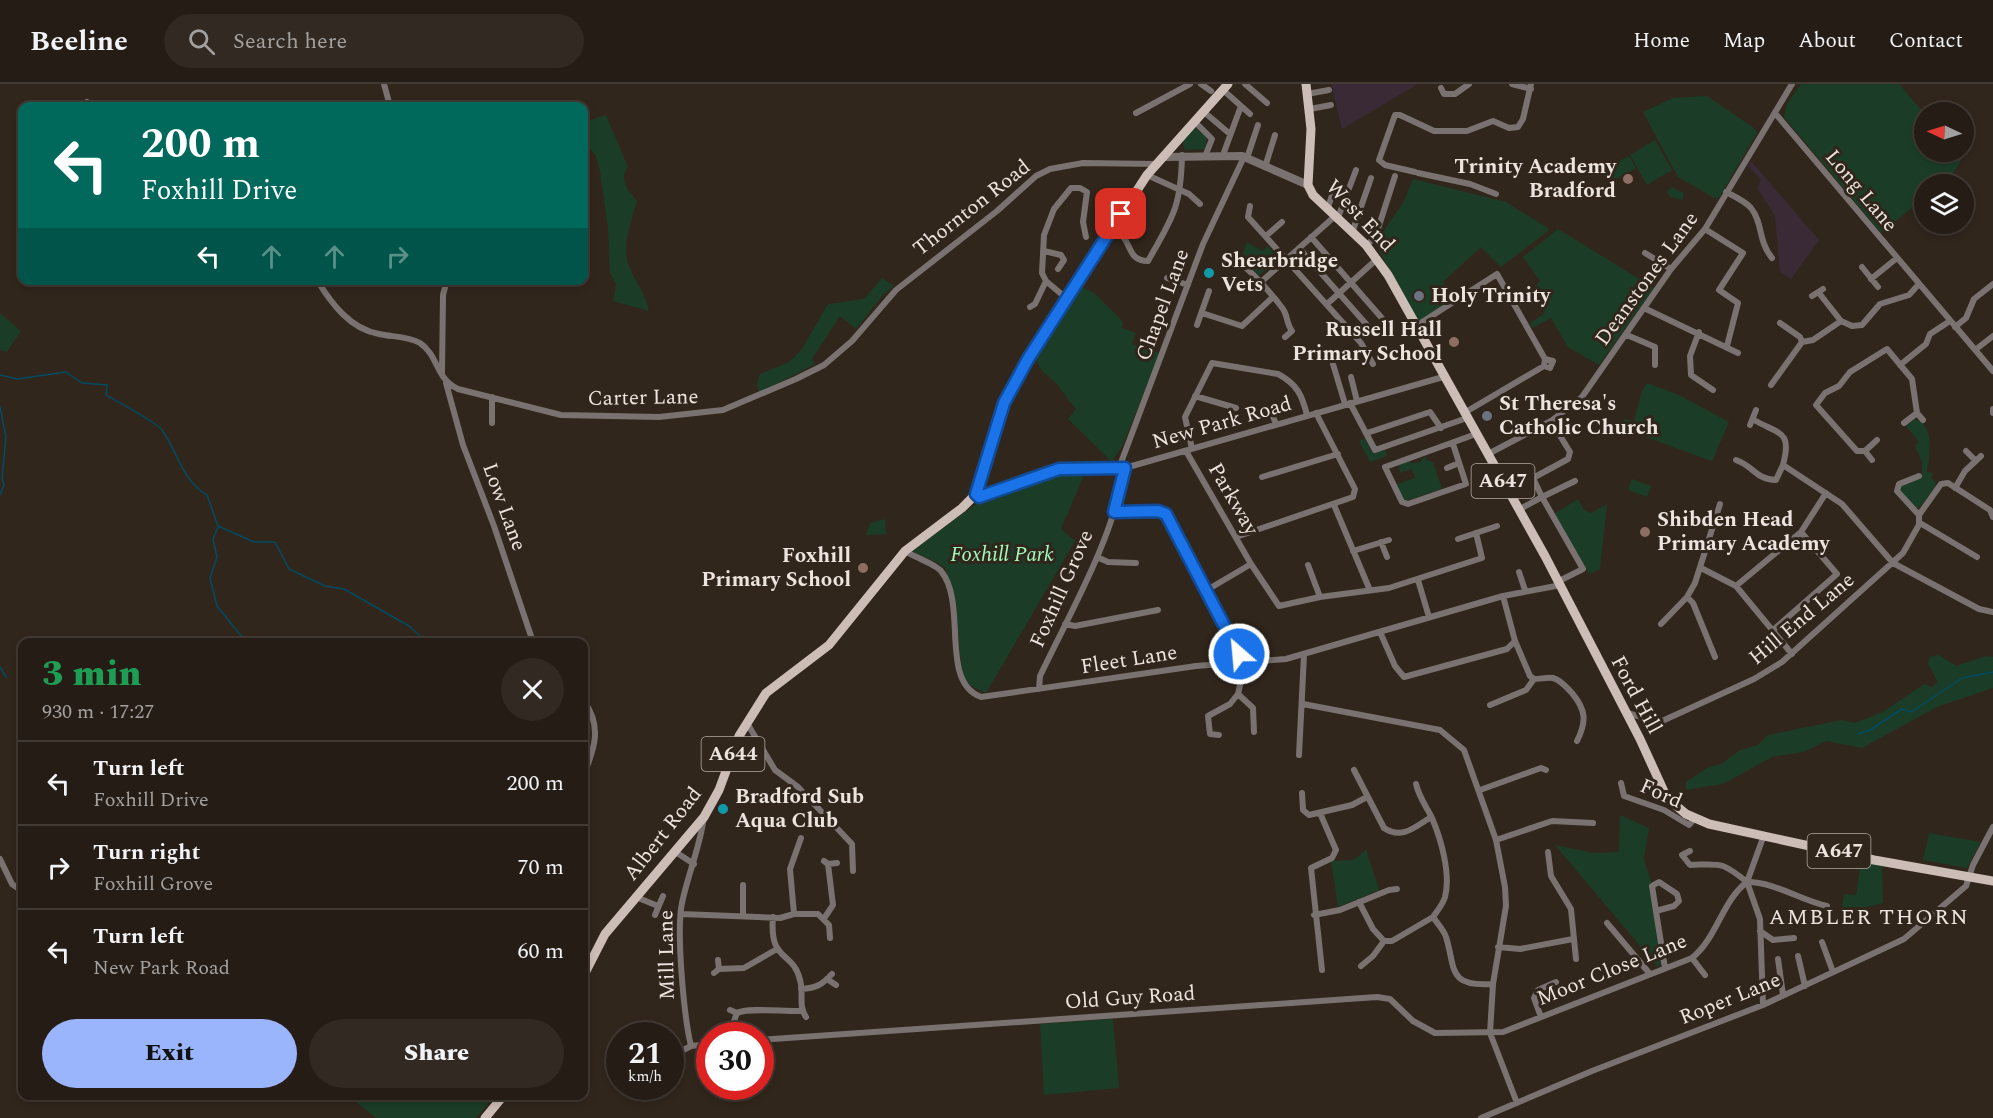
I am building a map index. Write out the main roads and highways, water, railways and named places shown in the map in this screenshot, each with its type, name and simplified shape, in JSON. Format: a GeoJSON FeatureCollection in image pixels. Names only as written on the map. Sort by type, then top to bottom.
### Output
{"type":"FeatureCollection","features":[{"type":"Feature","properties":{"kind":"main road","name":"West End"},"geometry":{"type":"LineString","coordinates":[[1306,84],[1310,109],[1308,185],[1312,195],[1366,245],[1377,259],[1560,583]]}},
{"type":"Feature","properties":{"kind":"main road","name":"Albert Road"},"geometry":{"type":"LineString","coordinates":[[588,967],[605,934],[704,817],[719,790],[747,723],[766,693],[829,645],[905,551],[962,508],[976,494],[1004,403],[1066,297],[1147,175],[1225,87]]}},
{"type":"Feature","properties":{"kind":"main road","name":"Ford Hill"},"geometry":{"type":"LineString","coordinates":[[1560,583],[1667,798],[1691,816],[1709,824],[1993,881]]}},
{"type":"Feature","properties":{"kind":"main road"},"geometry":{"type":"LineString","coordinates":[[485,1118],[500,1100]]}},
{"type":"Feature","properties":{"kind":"waterway"},"geometry":{"type":"LineString","coordinates":[[0,375],[17,379],[66,372],[82,383],[107,385],[106,395],[162,430],[186,474],[207,495],[218,526],[254,542],[275,542],[289,569],[325,586],[344,589],[409,626],[422,638]]}},
{"type":"Feature","properties":{"kind":"waterway"},"geometry":{"type":"LineString","coordinates":[[0,407],[6,437],[2,479],[4,485],[0,495]]}},
{"type":"Feature","properties":{"kind":"waterway"},"geometry":{"type":"LineString","coordinates":[[218,527],[213,539],[217,557],[210,578],[217,606],[243,638]]}},
{"type":"Feature","properties":{"kind":"waterway"},"geometry":{"type":"LineString","coordinates":[[0,667],[6,677]]}},
{"type":"Feature","properties":{"kind":"waterway"},"geometry":{"type":"LineString","coordinates":[[1858,734],[1870,730],[1902,709],[1911,712],[1962,678],[1993,672]]}},
{"type":"Feature","properties":{"kind":"place","name":"Trinity Academy Bradford"},"geometry":{"type":"Point","coordinates":[1628,179]}},
{"type":"Feature","properties":{"kind":"place","name":"Shearbridge Vets"},"geometry":{"type":"Point","coordinates":[1209,273]}},
{"type":"Feature","properties":{"kind":"place","name":"Holy Trinity"},"geometry":{"type":"Point","coordinates":[1419,296]}},
{"type":"Feature","properties":{"kind":"place","name":"Russell Hall Primary School"},"geometry":{"type":"Point","coordinates":[1454,342]}},
{"type":"Feature","properties":{"kind":"place","name":"St Theresa's Catholic Church"},"geometry":{"type":"Point","coordinates":[1487,416]}},
{"type":"Feature","properties":{"kind":"place","name":"Shibden Head Primary Academy"},"geometry":{"type":"Point","coordinates":[1645,532]}},
{"type":"Feature","properties":{"kind":"place","name":"Foxhill Primary School"},"geometry":{"type":"Point","coordinates":[863,568]}},
{"type":"Feature","properties":{"kind":"place","name":"Bradford Sub Aqua Club"},"geometry":{"type":"Point","coordinates":[723,809]}},
{"type":"Feature","properties":{"kind":"district","name":"AMBLER THORN"},"geometry":{"type":"Point","coordinates":[1869,917]}},
{"type":"Feature","properties":{"kind":"park label","name":"Foxhill Park"},"geometry":{"type":"Point","coordinates":[1002,555]}}]}
